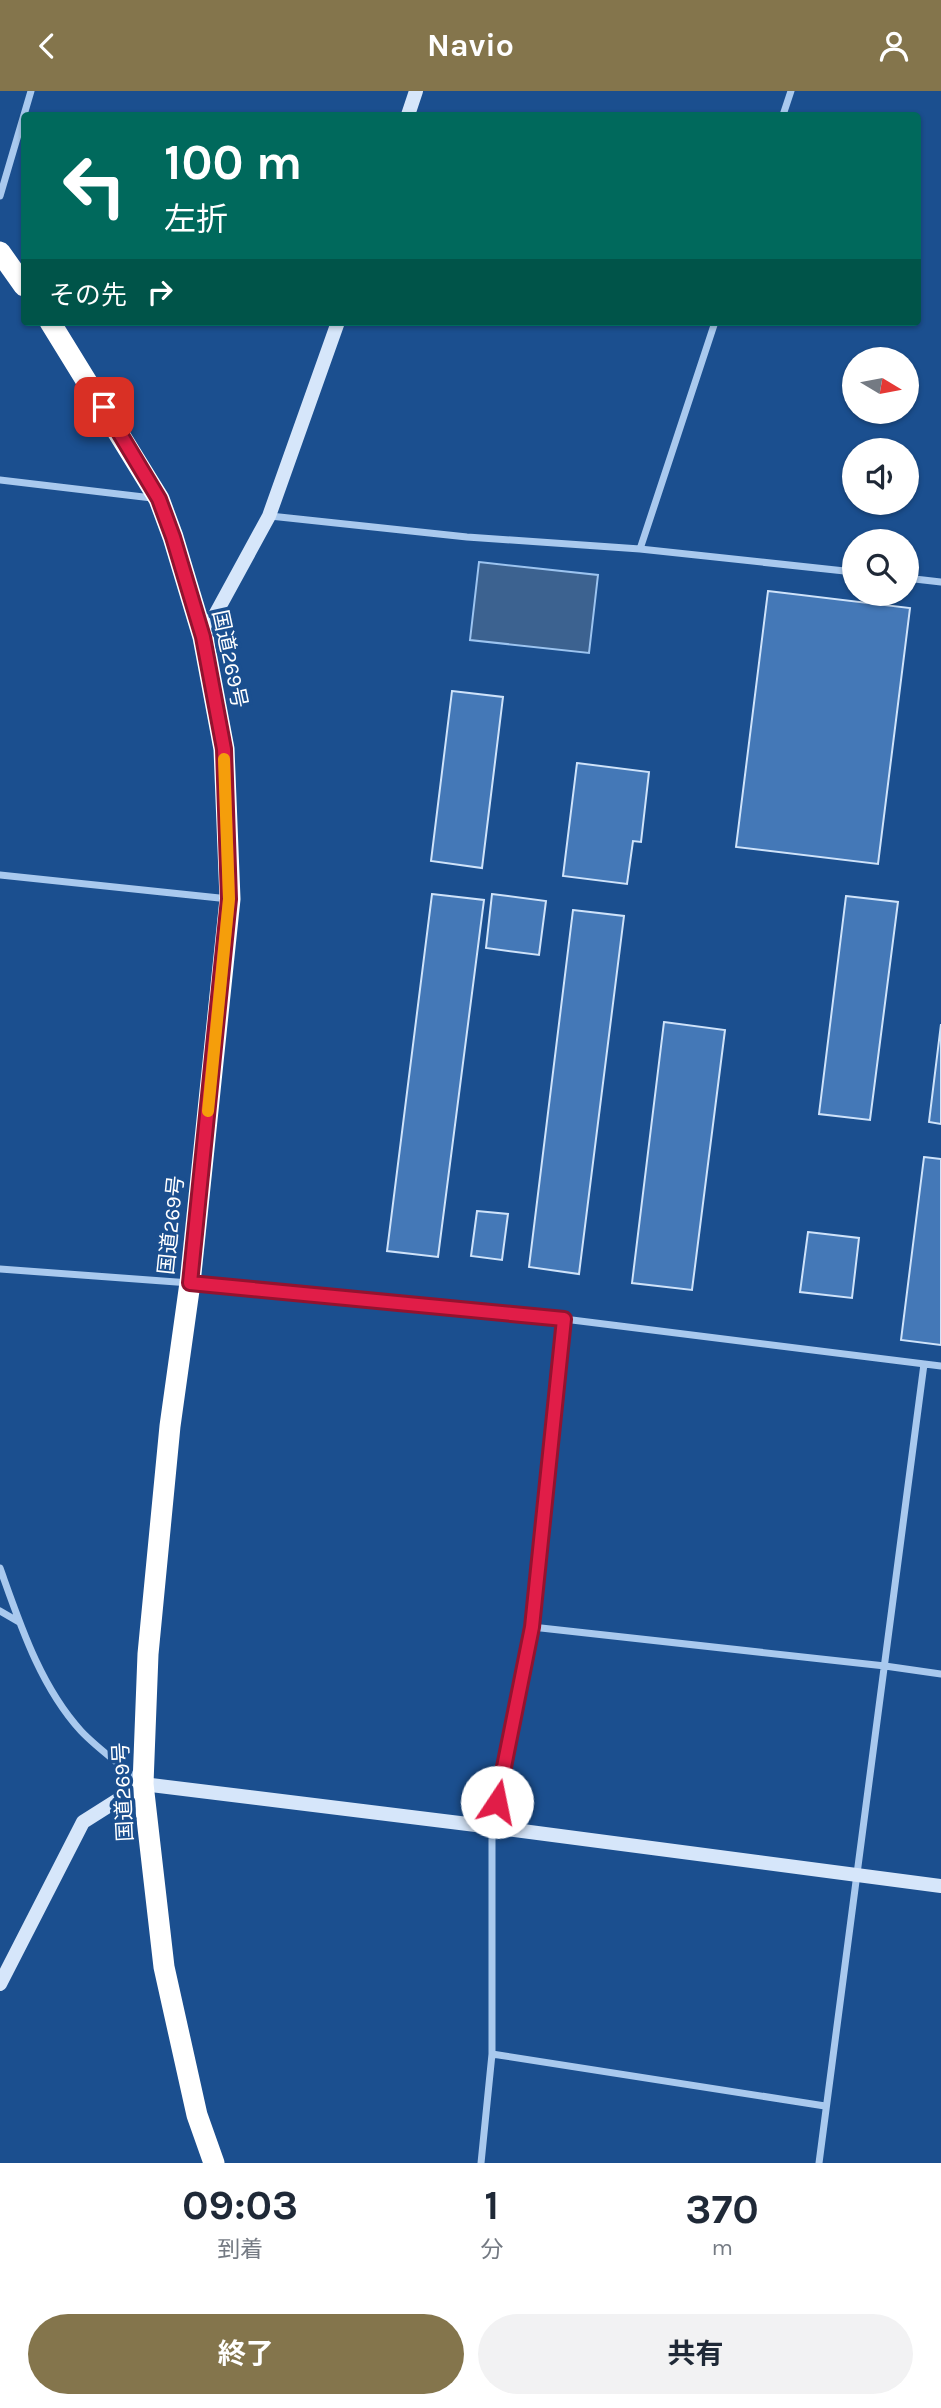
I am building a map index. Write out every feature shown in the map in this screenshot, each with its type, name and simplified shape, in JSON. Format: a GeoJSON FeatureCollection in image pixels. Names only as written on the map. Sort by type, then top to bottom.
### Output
{"type":"FeatureCollection","features":[{"type":"Feature","properties":{"kind":"highway"},"geometry":{"type":"LineString","coordinates":[[0,252],[21,282]]}},
{"type":"Feature","properties":{"kind":"highway","name":"国道269号"},"geometry":{"type":"LineString","coordinates":[[52,326],[159,499],[203,637],[224,749],[229,899],[190,1283],[170,1426],[148,1654],[143,1784],[164,1967],[197,2115],[214,2163]]}},
{"type":"Feature","properties":{"kind":"street"},"geometry":{"type":"LineString","coordinates":[[25,112],[31,91]]}},
{"type":"Feature","properties":{"kind":"street"},"geometry":{"type":"LineString","coordinates":[[409,112],[416,91]]}},
{"type":"Feature","properties":{"kind":"street"},"geometry":{"type":"LineString","coordinates":[[784,112],[792,91]]}},
{"type":"Feature","properties":{"kind":"street"},"geometry":{"type":"LineString","coordinates":[[0,196],[21,125]]}},
{"type":"Feature","properties":{"kind":"street"},"geometry":{"type":"LineString","coordinates":[[203,637],[270,516],[337,326]]}},
{"type":"Feature","properties":{"kind":"street"},"geometry":{"type":"LineString","coordinates":[[640,549],[714,326]]}},
{"type":"Feature","properties":{"kind":"street"},"geometry":{"type":"LineString","coordinates":[[0,480],[159,499]]}},
{"type":"Feature","properties":{"kind":"street"},"geometry":{"type":"LineString","coordinates":[[270,516],[467,537],[640,549],[842,571]]}},
{"type":"Feature","properties":{"kind":"street"},"geometry":{"type":"LineString","coordinates":[[919,579],[941,582]]}},
{"type":"Feature","properties":{"kind":"street"},"geometry":{"type":"LineString","coordinates":[[0,875],[229,899]]}},
{"type":"Feature","properties":{"kind":"street"},"geometry":{"type":"LineString","coordinates":[[0,1269],[190,1283],[564,1319],[941,1366]]}},
{"type":"Feature","properties":{"kind":"street"},"geometry":{"type":"LineString","coordinates":[[481,2163],[492,2055],[492,1827],[532,1627],[564,1319]]}},
{"type":"Feature","properties":{"kind":"street"},"geometry":{"type":"LineString","coordinates":[[819,2163],[924,1364]]}},
{"type":"Feature","properties":{"kind":"street"},"geometry":{"type":"LineString","coordinates":[[0,1568],[20,1622],[51,1690],[81,1730],[143,1784],[941,1887]]}},
{"type":"Feature","properties":{"kind":"street"},"geometry":{"type":"LineString","coordinates":[[0,1611],[20,1622]]}},
{"type":"Feature","properties":{"kind":"street"},"geometry":{"type":"LineString","coordinates":[[532,1627],[941,1674]]}},
{"type":"Feature","properties":{"kind":"street"},"geometry":{"type":"LineString","coordinates":[[0,1984],[83,1822],[143,1784]]}},
{"type":"Feature","properties":{"kind":"street"},"geometry":{"type":"LineString","coordinates":[[492,2055],[825,2106]]}},
{"type":"Feature","properties":{"kind":"water"},"geometry":{"type":"Polygon","coordinates":[[[479,562],[598,575],[589,653],[470,640],[479,562]]]}},
{"type":"Feature","properties":{"kind":"building"},"geometry":{"type":"Polygon","coordinates":[[[768,591],[842,600],[842,606],[910,608],[878,864],[736,847],[768,591]]]}},
{"type":"Feature","properties":{"kind":"building"},"geometry":{"type":"Polygon","coordinates":[[[452,691],[503,697],[482,868],[431,861],[452,691]]]}},
{"type":"Feature","properties":{"kind":"building"},"geometry":{"type":"Polygon","coordinates":[[[577,763],[649,772],[641,842],[633,841],[627,884],[563,876],[577,763]]]}},
{"type":"Feature","properties":{"kind":"building"},"geometry":{"type":"Polygon","coordinates":[[[432,894],[484,900],[438,1257],[387,1251],[432,894]]]}},
{"type":"Feature","properties":{"kind":"building"},"geometry":{"type":"Polygon","coordinates":[[[492,894],[546,901],[539,955],[486,948],[492,894]]]}},
{"type":"Feature","properties":{"kind":"building"},"geometry":{"type":"Polygon","coordinates":[[[846,896],[898,902],[870,1120],[819,1114],[846,896]]]}},
{"type":"Feature","properties":{"kind":"building"},"geometry":{"type":"Polygon","coordinates":[[[573,910],[624,916],[579,1274],[529,1267],[573,910]]]}},
{"type":"Feature","properties":{"kind":"building"},"geometry":{"type":"Polygon","coordinates":[[[664,1022],[725,1030],[692,1290],[632,1283],[664,1022]]]}},
{"type":"Feature","properties":{"kind":"building"},"geometry":{"type":"Polygon","coordinates":[[[941,1024],[941,1124],[929,1122],[941,1024]]]}},
{"type":"Feature","properties":{"kind":"building"},"geometry":{"type":"Polygon","coordinates":[[[924,1157],[941,1159],[941,1345],[901,1340],[924,1157]]]}},
{"type":"Feature","properties":{"kind":"building"},"geometry":{"type":"Polygon","coordinates":[[[477,1211],[508,1214],[502,1260],[471,1256],[477,1211]]]}},
{"type":"Feature","properties":{"kind":"building"},"geometry":{"type":"Polygon","coordinates":[[[808,1232],[859,1238],[852,1298],[800,1292],[808,1232]]]}},
{"type":"Feature","properties":{"kind":"slow traffic"},"geometry":{"type":"LineString","coordinates":[[208,1111],[229,899],[224,759]]}},
{"type":"Feature","properties":{"kind":"route"},"geometry":{"type":"LineString","coordinates":[[104,407],[159,499],[173,537],[203,637],[224,749],[229,899],[190,1283],[564,1319],[532,1627],[497,1802]]}}]}
